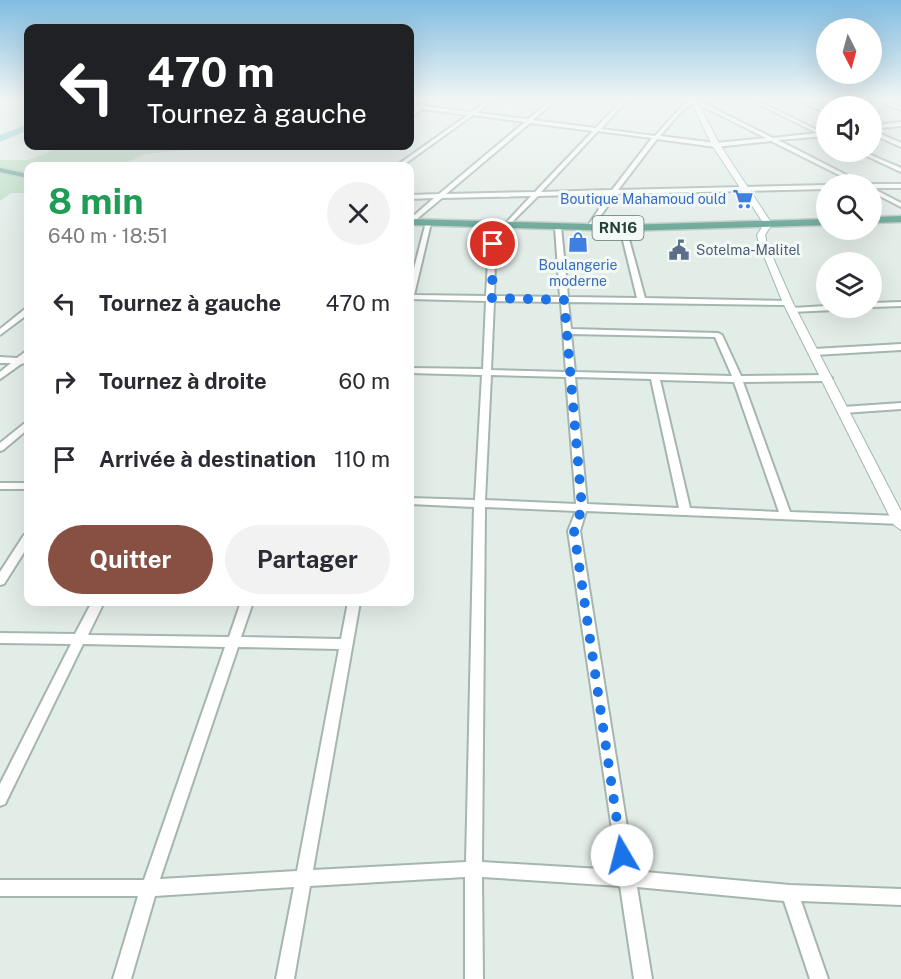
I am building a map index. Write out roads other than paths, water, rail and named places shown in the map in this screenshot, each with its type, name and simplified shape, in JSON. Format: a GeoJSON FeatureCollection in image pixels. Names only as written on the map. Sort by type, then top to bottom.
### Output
{"type":"FeatureCollection","features":[{"type":"Feature","properties":{"kind":"main road"},"geometry":{"type":"LineString","coordinates":[[717,147],[768,224],[761,235],[763,244],[790,306],[900,522]]}},
{"type":"Feature","properties":{"kind":"main road"},"geometry":{"type":"LineString","coordinates":[[0,170],[24,175]]}},
{"type":"Feature","properties":{"kind":"main road"},"geometry":{"type":"LineString","coordinates":[[882,220],[901,219]]}},
{"type":"Feature","properties":{"kind":"main road","name":"RN16"},"geometry":{"type":"LineString","coordinates":[[414,222],[623,228],[816,222]]}},
{"type":"Feature","properties":{"kind":"street"},"geometry":{"type":"LineString","coordinates":[[405,162],[426,147]]}},
{"type":"Feature","properties":{"kind":"street"},"geometry":{"type":"LineString","coordinates":[[414,219],[499,147]]}},
{"type":"Feature","properties":{"kind":"street"},"geometry":{"type":"LineString","coordinates":[[474,979],[472,869],[480,564],[479,504],[492,298],[499,226],[535,194],[580,147]]}},
{"type":"Feature","properties":{"kind":"street"},"geometry":{"type":"LineString","coordinates":[[590,227],[613,192],[648,147]]}},
{"type":"Feature","properties":{"kind":"street"},"geometry":{"type":"LineString","coordinates":[[787,147],[841,174]]}},
{"type":"Feature","properties":{"kind":"street"},"geometry":{"type":"LineString","coordinates":[[882,161],[901,170]]}},
{"type":"Feature","properties":{"kind":"street"},"geometry":{"type":"LineString","coordinates":[[882,187],[901,186]]}},
{"type":"Feature","properties":{"kind":"street"},"geometry":{"type":"LineString","coordinates":[[414,198],[816,187]]}},
{"type":"Feature","properties":{"kind":"street"},"geometry":{"type":"LineString","coordinates":[[882,194],[901,205]]}},
{"type":"Feature","properties":{"kind":"street"},"geometry":{"type":"LineString","coordinates":[[414,281],[428,224]]}},
{"type":"Feature","properties":{"kind":"street"},"geometry":{"type":"LineString","coordinates":[[558,227],[582,508],[574,531],[626,878],[644,979]]}},
{"type":"Feature","properties":{"kind":"street"},"geometry":{"type":"LineString","coordinates":[[623,228],[642,301]]}},
{"type":"Feature","properties":{"kind":"street"},"geometry":{"type":"LineString","coordinates":[[414,297],[816,307]]}},
{"type":"Feature","properties":{"kind":"street"},"geometry":{"type":"LineString","coordinates":[[882,305],[901,304]]}},
{"type":"Feature","properties":{"kind":"street"},"geometry":{"type":"LineString","coordinates":[[0,333],[24,314]]}},
{"type":"Feature","properties":{"kind":"street"},"geometry":{"type":"LineString","coordinates":[[567,331],[718,335],[738,379],[786,516]]}},
{"type":"Feature","properties":{"kind":"street"},"geometry":{"type":"LineString","coordinates":[[814,352],[901,347]]}},
{"type":"Feature","properties":{"kind":"street"},"geometry":{"type":"LineString","coordinates":[[0,360],[24,359]]}},
{"type":"Feature","properties":{"kind":"street"},"geometry":{"type":"LineString","coordinates":[[0,376],[24,360]]}},
{"type":"Feature","properties":{"kind":"street"},"geometry":{"type":"LineString","coordinates":[[414,370],[738,379],[828,378]]}},
{"type":"Feature","properties":{"kind":"street"},"geometry":{"type":"LineString","coordinates":[[655,376],[685,512]]}},
{"type":"Feature","properties":{"kind":"street"},"geometry":{"type":"LineString","coordinates":[[843,410],[901,406]]}},
{"type":"Feature","properties":{"kind":"street"},"geometry":{"type":"LineString","coordinates":[[0,448],[24,428]]}},
{"type":"Feature","properties":{"kind":"street"},"geometry":{"type":"LineString","coordinates":[[0,486],[24,486]]}},
{"type":"Feature","properties":{"kind":"street"},"geometry":{"type":"LineString","coordinates":[[414,501],[900,522]]}},
{"type":"Feature","properties":{"kind":"street"},"geometry":{"type":"LineString","coordinates":[[0,581],[24,544]]}},
{"type":"Feature","properties":{"kind":"street"},"geometry":{"type":"LineString","coordinates":[[0,799],[96,606]]}},
{"type":"Feature","properties":{"kind":"street"},"geometry":{"type":"LineString","coordinates":[[122,979],[149,888],[246,606]]}},
{"type":"Feature","properties":{"kind":"street"},"geometry":{"type":"LineString","coordinates":[[285,979],[353,606]]}},
{"type":"Feature","properties":{"kind":"street"},"geometry":{"type":"LineString","coordinates":[[0,638],[346,644]]}},
{"type":"Feature","properties":{"kind":"street"},"geometry":{"type":"LineString","coordinates":[[0,888],[149,888],[472,869],[626,878],[790,893],[901,897]]}},
{"type":"Feature","properties":{"kind":"street"},"geometry":{"type":"LineString","coordinates":[[790,893],[819,979]]}},
{"type":"Feature","properties":{"kind":"place","name":"Boutique Mahamoud ould"},"geometry":{"type":"Point","coordinates":[743,199]}},
{"type":"Feature","properties":{"kind":"place","name":"Boulangerie moderne"},"geometry":{"type":"Point","coordinates":[578,242]}},
{"type":"Feature","properties":{"kind":"place","name":"Sotelma-Malitel"},"geometry":{"type":"Point","coordinates":[679,250]}}]}
